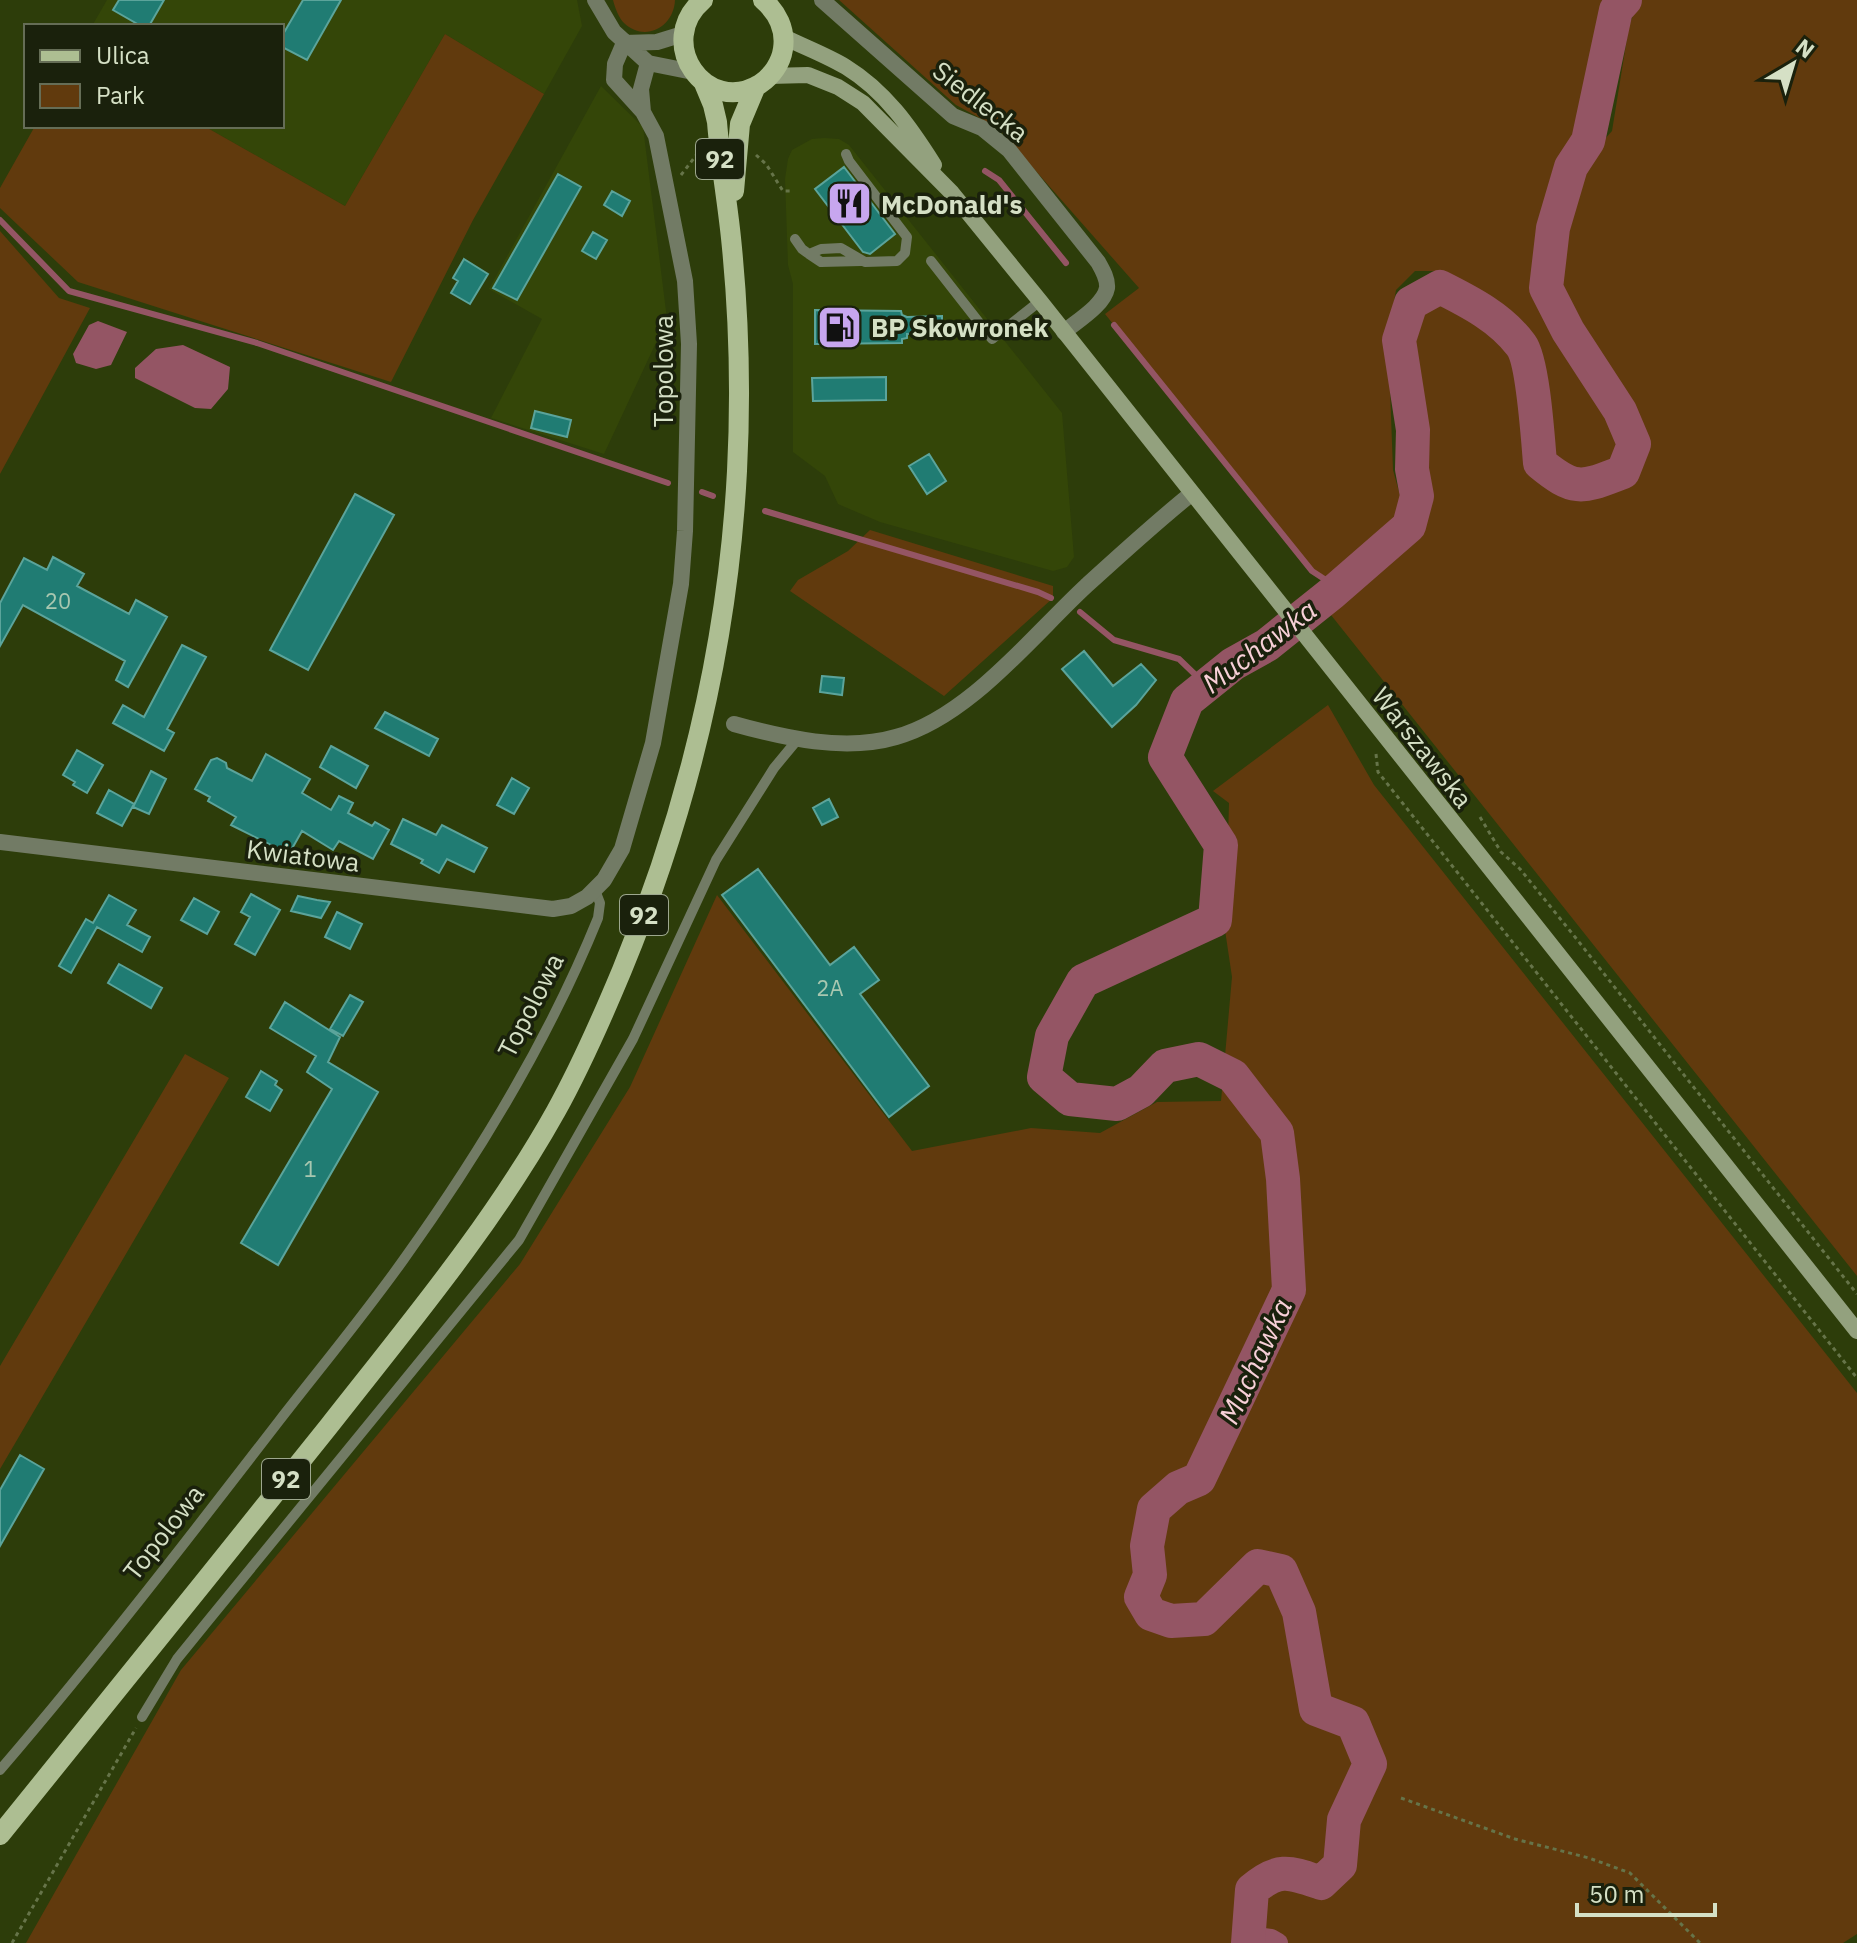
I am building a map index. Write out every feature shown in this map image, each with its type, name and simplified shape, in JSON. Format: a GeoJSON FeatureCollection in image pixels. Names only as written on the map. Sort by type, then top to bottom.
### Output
{"type":"FeatureCollection","features":[{"type":"Feature","properties":{"kind":"main road"},"geometry":{"type":"LineString","coordinates":[[686,17],[703,0]]}},
{"type":"Feature","properties":{"kind":"main road"},"geometry":{"type":"LineString","coordinates":[[763,0],[775,12],[784,37]]}},
{"type":"Feature","properties":{"kind":"main road","name":"92"},"geometry":{"type":"LineString","coordinates":[[0,1835],[445,1278],[522,1166],[581,1064],[653,890],[691,772],[707,708],[725,600],[737,473],[738,353],[732,239],[713,105],[684,54],[686,17]]}},
{"type":"Feature","properties":{"kind":"main road","name":"92"},"geometry":{"type":"LineString","coordinates":[[732,239],[740,124],[762,81],[781,58],[784,37]]}},
{"type":"Feature","properties":{"kind":"main road","name":"Warszawska"},"geometry":{"type":"LineString","coordinates":[[784,37],[847,68],[876,90],[909,125],[952,193]]}},
{"type":"Feature","properties":{"kind":"main road","name":"Warszawska"},"geometry":{"type":"LineString","coordinates":[[762,81],[808,75],[838,87],[863,103],[952,193],[1857,1331]]}},
{"type":"Feature","properties":{"kind":"main road"},"geometry":{"type":"LineString","coordinates":[[698,76],[728,91],[742,91],[762,81]]}},
{"type":"Feature","properties":{"kind":"street"},"geometry":{"type":"LineString","coordinates":[[595,0],[614,32],[648,63],[698,76]]}},
{"type":"Feature","properties":{"kind":"street","name":"Siedlecka"},"geometry":{"type":"LineString","coordinates":[[822,0],[953,116],[982,128],[1009,150],[1098,262],[1106,277],[1107,289],[1097,303],[1064,332]]}},
{"type":"Feature","properties":{"kind":"street"},"geometry":{"type":"LineString","coordinates":[[624,43],[657,42],[686,17]]}},
{"type":"Feature","properties":{"kind":"street","name":"Topolowa"},"geometry":{"type":"LineString","coordinates":[[595,890],[617,860],[644,779],[681,584],[688,420],[685,281],[656,136],[643,112],[614,80],[615,64],[624,43]]}},
{"type":"Feature","properties":{"kind":"street","name":"Topolowa"},"geometry":{"type":"LineString","coordinates":[[643,112],[641,89],[648,63]]}},
{"type":"Feature","properties":{"kind":"street"},"geometry":{"type":"LineString","coordinates":[[734,724],[798,739],[849,743],[894,738],[917,730],[972,694],[1086,586],[1191,494]]}},
{"type":"Feature","properties":{"kind":"street","name":"Kwiatowa"},"geometry":{"type":"LineString","coordinates":[[0,842],[544,908],[571,906],[595,890]]}},
{"type":"Feature","properties":{"kind":"lane"},"geometry":{"type":"LineString","coordinates":[[795,239],[809,254],[821,249],[841,248],[861,261],[897,261],[905,253],[907,237],[846,154]]}},
{"type":"Feature","properties":{"kind":"lane"},"geometry":{"type":"LineString","coordinates":[[931,261],[992,339],[1040,301]]}},
{"type":"Feature","properties":{"kind":"lane"},"geometry":{"type":"LineString","coordinates":[[142,1717],[177,1659],[519,1240],[633,1039],[716,860],[774,768],[798,739]]}},
{"type":"Feature","properties":{"kind":"lane","name":"Topolowa"},"geometry":{"type":"LineString","coordinates":[[0,1770],[143,1597],[404,1259],[456,1184],[557,1013],[598,918],[600,903],[595,890]]}},
{"type":"Feature","properties":{"kind":"path"},"geometry":{"type":"LineString","coordinates":[[666,188],[683,174],[702,146],[708,146]]}},
{"type":"Feature","properties":{"kind":"path"},"geometry":{"type":"LineString","coordinates":[[751,150],[766,164],[783,191],[793,191]]}},
{"type":"Feature","properties":{"kind":"path"},"geometry":{"type":"LineString","coordinates":[[1384,736],[1374,757],[1378,772],[1857,1378]]}},
{"type":"Feature","properties":{"kind":"path"},"geometry":{"type":"LineString","coordinates":[[1480,817],[1501,852],[1520,869],[1575,937],[1857,1294]]}},
{"type":"Feature","properties":{"kind":"path"},"geometry":{"type":"LineString","coordinates":[[12,1943],[142,1717]]}},
{"type":"Feature","properties":{"kind":"path"},"geometry":{"type":"LineString","coordinates":[[1401,1798],[1515,1839],[1589,1858],[1630,1873],[1700,1943]]}},
{"type":"Feature","properties":{"kind":"shaded area"},"geometry":{"type":"Polygon","coordinates":[[[107,0],[577,0],[582,26],[544,94],[445,34],[345,206],[208,128],[284,128],[284,24],[93,24],[107,0]]]}},
{"type":"Feature","properties":{"kind":"shaded area"},"geometry":{"type":"Polygon","coordinates":[[[601,86],[643,127],[667,319],[604,454],[491,418],[542,319],[489,289],[601,86]]]}},
{"type":"Feature","properties":{"kind":"shaded area"},"geometry":{"type":"Polygon","coordinates":[[[812,139],[839,139],[849,145],[1062,413],[1074,557],[1067,567],[1053,571],[880,522],[838,504],[825,476],[793,452],[793,284],[788,265],[785,179],[792,150],[812,139]]]}},
{"type":"Feature","properties":{"kind":"shaded area"},"geometry":{"type":"Polygon","coordinates":[[[98,321],[127,332],[111,365],[96,369],[76,363],[73,354],[89,325],[98,321]]]}},
{"type":"Feature","properties":{"kind":"shaded area"},"geometry":{"type":"Polygon","coordinates":[[[183,345],[230,367],[228,389],[211,409],[195,408],[135,378],[135,368],[156,349],[183,345]]]}},
{"type":"Feature","properties":{"kind":"green space"},"geometry":{"type":"Polygon","coordinates":[[[613,0],[675,0],[670,18],[664,24],[649,32],[641,32],[624,23],[613,0]]]}},
{"type":"Feature","properties":{"kind":"green space"},"geometry":{"type":"Polygon","coordinates":[[[839,0],[1608,0],[1580,144],[1565,164],[1534,274],[1542,300],[1560,334],[1617,416],[1624,450],[1618,464],[1580,480],[1558,470],[1545,455],[1544,413],[1537,358],[1510,320],[1445,271],[1415,271],[1396,290],[1388,335],[1393,470],[1401,499],[1395,525],[1332,584],[1312,571],[1105,314],[1139,288],[998,128],[956,105],[839,0]]]}},
{"type":"Feature","properties":{"kind":"green space"},"geometry":{"type":"Polygon","coordinates":[[[1639,0],[1857,0],[1857,1276],[1327,610],[1417,528],[1424,504],[1424,454],[1410,334],[1437,297],[1467,307],[1508,342],[1526,408],[1532,461],[1553,487],[1590,497],[1629,476],[1637,440],[1633,422],[1564,312],[1553,288],[1577,170],[1612,131],[1629,26],[1639,0]]]}},
{"type":"Feature","properties":{"kind":"green space"},"geometry":{"type":"Polygon","coordinates":[[[445,34],[544,94],[473,220],[391,382],[78,282],[0,208],[0,188],[34,128],[208,128],[345,206],[445,34]]]}},
{"type":"Feature","properties":{"kind":"green space"},"geometry":{"type":"Polygon","coordinates":[[[0,231],[59,298],[90,308],[0,474],[0,231]]]}},
{"type":"Feature","properties":{"kind":"green space"},"geometry":{"type":"Polygon","coordinates":[[[870,530],[1053,586],[1053,598],[944,696],[790,591],[798,580],[848,551],[870,530]]]}},
{"type":"Feature","properties":{"kind":"green space"},"geometry":{"type":"Polygon","coordinates":[[[1328,705],[1374,785],[1857,1393],[1857,1934],[1843,1943],[26,1943],[181,1670],[520,1264],[630,1087],[717,895],[912,1151],[1031,1128],[1100,1133],[1157,1102],[1221,1101],[1232,977],[1218,883],[1228,839],[1229,803],[1213,791],[1328,705]]]}},
{"type":"Feature","properties":{"kind":"green space"},"geometry":{"type":"Polygon","coordinates":[[[185,1054],[229,1078],[0,1469],[0,1366],[185,1054]]]}},
{"type":"Feature","properties":{"kind":"building"},"geometry":{"type":"Polygon","coordinates":[[[119,0],[164,0],[150,24],[138,24],[113,10],[119,0]]]}},
{"type":"Feature","properties":{"kind":"building"},"geometry":{"type":"Polygon","coordinates":[[[303,0],[341,0],[307,60],[284,48],[284,33],[303,0]]]}},
{"type":"Feature","properties":{"kind":"building","name":"McDonald's"},"geometry":{"type":"Polygon","coordinates":[[[844,167],[895,234],[870,254],[863,252],[815,189],[844,167]]]}},
{"type":"Feature","properties":{"kind":"building"},"geometry":{"type":"Polygon","coordinates":[[[558,174],[581,187],[517,300],[493,288],[558,174]]]}},
{"type":"Feature","properties":{"kind":"building"},"geometry":{"type":"Polygon","coordinates":[[[612,191],[630,201],[622,216],[604,205],[612,191]]]}},
{"type":"Feature","properties":{"kind":"building"},"geometry":{"type":"Polygon","coordinates":[[[593,232],[607,240],[596,259],[582,251],[593,232]]]}},
{"type":"Feature","properties":{"kind":"building"},"geometry":{"type":"Polygon","coordinates":[[[464,259],[488,274],[470,304],[451,293],[458,281],[453,278],[464,259]]]}},
{"type":"Feature","properties":{"kind":"building"},"geometry":{"type":"Polygon","coordinates":[[[815,310],[901,311],[907,317],[942,316],[942,333],[907,334],[902,343],[815,344],[815,310]]]}},
{"type":"Feature","properties":{"kind":"building"},"geometry":{"type":"Polygon","coordinates":[[[886,377],[886,400],[813,401],[812,378],[886,377]]]}},
{"type":"Feature","properties":{"kind":"building"},"geometry":{"type":"Polygon","coordinates":[[[535,411],[571,420],[567,437],[531,428],[535,411]]]}},
{"type":"Feature","properties":{"kind":"building"},"geometry":{"type":"Polygon","coordinates":[[[929,454],[946,481],[927,494],[909,466],[929,454]]]}},
{"type":"Feature","properties":{"kind":"building"},"geometry":{"type":"Polygon","coordinates":[[[355,494],[394,515],[308,670],[270,650],[355,494]]]}},
{"type":"Feature","properties":{"kind":"building"},"geometry":{"type":"Polygon","coordinates":[[[53,557],[84,574],[77,586],[129,614],[136,600],[167,617],[128,687],[116,680],[125,661],[23,605],[0,646],[0,603],[24,558],[47,570],[53,557]]]}},
{"type":"Feature","properties":{"kind":"building"},"geometry":{"type":"Polygon","coordinates":[[[182,645],[206,657],[167,729],[174,733],[164,751],[113,723],[123,705],[144,717],[182,645]]]}},
{"type":"Feature","properties":{"kind":"building"},"geometry":{"type":"Polygon","coordinates":[[[1084,651],[1113,686],[1141,664],[1156,680],[1136,705],[1112,727],[1062,669],[1084,651]]]}},
{"type":"Feature","properties":{"kind":"building"},"geometry":{"type":"Polygon","coordinates":[[[822,676],[844,678],[842,695],[820,692],[822,676]]]}},
{"type":"Feature","properties":{"kind":"building"},"geometry":{"type":"Polygon","coordinates":[[[385,712],[438,739],[429,756],[375,728],[385,712]]]}},
{"type":"Feature","properties":{"kind":"building"},"geometry":{"type":"Polygon","coordinates":[[[331,746],[368,766],[356,788],[320,767],[331,746]]]}},
{"type":"Feature","properties":{"kind":"building"},"geometry":{"type":"Polygon","coordinates":[[[77,750],[103,765],[87,793],[63,775],[77,750]]]}},
{"type":"Feature","properties":{"kind":"building"},"geometry":{"type":"Polygon","coordinates":[[[266,754],[310,779],[302,793],[331,810],[339,796],[353,803],[348,813],[372,826],[375,822],[389,830],[373,859],[339,841],[333,850],[302,831],[289,854],[231,825],[236,817],[208,801],[210,797],[195,789],[211,760],[217,758],[226,763],[227,768],[252,781],[266,754]]]}},
{"type":"Feature","properties":{"kind":"building"},"geometry":{"type":"Polygon","coordinates":[[[151,771],[166,779],[149,814],[133,807],[151,771]]]}},
{"type":"Feature","properties":{"kind":"building"},"geometry":{"type":"Polygon","coordinates":[[[512,778],[529,788],[514,814],[497,805],[512,778]]]}},
{"type":"Feature","properties":{"kind":"building"},"geometry":{"type":"Polygon","coordinates":[[[109,790],[134,804],[122,826],[97,813],[109,790]]]}},
{"type":"Feature","properties":{"kind":"building"},"geometry":{"type":"Polygon","coordinates":[[[829,799],[838,817],[822,825],[813,808],[829,799]]]}},
{"type":"Feature","properties":{"kind":"building"},"geometry":{"type":"Polygon","coordinates":[[[403,819],[436,835],[442,825],[487,848],[474,872],[447,859],[439,873],[421,863],[423,860],[391,844],[403,819]]]}},
{"type":"Feature","properties":{"kind":"building"},"geometry":{"type":"Polygon","coordinates":[[[758,869],[830,965],[854,947],[879,980],[860,994],[929,1086],[889,1117],[722,895],[758,869]]]}},
{"type":"Feature","properties":{"kind":"building"},"geometry":{"type":"Polygon","coordinates":[[[251,894],[280,910],[255,955],[235,944],[250,917],[241,912],[251,894]]]}},
{"type":"Feature","properties":{"kind":"building"},"geometry":{"type":"Polygon","coordinates":[[[109,895],[136,910],[127,925],[150,937],[142,952],[97,927],[71,973],[59,966],[86,919],[93,923],[109,895]]]}},
{"type":"Feature","properties":{"kind":"building"},"geometry":{"type":"Polygon","coordinates":[[[298,896],[330,902],[321,918],[291,911],[298,896]]]}},
{"type":"Feature","properties":{"kind":"building"},"geometry":{"type":"Polygon","coordinates":[[[194,898],[219,912],[207,934],[181,920],[194,898]]]}},
{"type":"Feature","properties":{"kind":"building"},"geometry":{"type":"Polygon","coordinates":[[[337,912],[362,924],[350,949],[325,937],[337,912]]]}},
{"type":"Feature","properties":{"kind":"building"},"geometry":{"type":"Polygon","coordinates":[[[119,964],[162,988],[151,1008],[108,983],[119,964]]]}},
{"type":"Feature","properties":{"kind":"building"},"geometry":{"type":"Polygon","coordinates":[[[350,995],[363,1002],[343,1036],[330,1029],[350,995]]]}},
{"type":"Feature","properties":{"kind":"building"},"geometry":{"type":"Polygon","coordinates":[[[285,1002],[340,1037],[328,1062],[378,1092],[278,1265],[241,1243],[332,1089],[307,1072],[316,1056],[270,1028],[285,1002]]]}},
{"type":"Feature","properties":{"kind":"building"},"geometry":{"type":"Polygon","coordinates":[[[261,1071],[277,1081],[275,1085],[282,1090],[270,1111],[246,1097],[261,1071]]]}},
{"type":"Feature","properties":{"kind":"building"},"geometry":{"type":"Polygon","coordinates":[[[20,1455],[44,1469],[0,1546],[0,1490],[20,1455]]]}},
{"type":"Feature","properties":{"kind":"waterway","name":"Muchawka"},"geometry":{"type":"LineString","coordinates":[[1248,1943],[1252,1890],[1270,1878],[1285,1874],[1321,1883],[1340,1865],[1344,1820],[1370,1764],[1353,1723],[1316,1709],[1299,1612],[1281,1571],[1258,1566],[1204,1619],[1171,1621],[1151,1614],[1141,1597],[1150,1575],[1147,1546],[1154,1509],[1178,1488],[1199,1479],[1289,1290],[1283,1179],[1277,1133],[1233,1076],[1199,1059],[1165,1066],[1141,1091],[1117,1104],[1070,1099],[1044,1077],[1052,1036],[1083,981],[1215,920],[1221,845],[1165,757],[1187,701],[1233,664],[1267,645],[1409,526],[1417,496],[1412,469],[1413,430],[1399,340],[1411,303],[1440,287],[1474,305],[1513,335],[1521,345],[1529,367],[1540,463],[1552,473],[1572,483],[1589,484],[1623,472],[1634,444],[1620,411],[1568,331],[1546,288],[1553,228],[1571,167],[1588,141],[1616,10],[1625,0]]}},
{"type":"Feature","properties":{"kind":"waterway"},"geometry":{"type":"LineString","coordinates":[[985,171],[999,180],[1066,263]]}},
{"type":"Feature","properties":{"kind":"waterway"},"geometry":{"type":"LineString","coordinates":[[0,220],[69,291],[257,343],[668,483]]}},
{"type":"Feature","properties":{"kind":"waterway"},"geometry":{"type":"LineString","coordinates":[[1114,325],[1312,571],[1338,588]]}},
{"type":"Feature","properties":{"kind":"waterway"},"geometry":{"type":"LineString","coordinates":[[702,492],[713,496]]}},
{"type":"Feature","properties":{"kind":"waterway"},"geometry":{"type":"LineString","coordinates":[[765,511],[1051,598]]}},
{"type":"Feature","properties":{"kind":"waterway"},"geometry":{"type":"LineString","coordinates":[[1080,612],[1114,640],[1179,659],[1206,685]]}},
{"type":"Feature","properties":{"kind":"waterway"},"geometry":{"type":"LineString","coordinates":[[1249,1936],[1278,1943]]}},
{"type":"Feature","properties":{"kind":"place","name":"McDonald's"},"geometry":{"type":"Point","coordinates":[850,204]}},
{"type":"Feature","properties":{"kind":"place","name":"BP Skowronek"},"geometry":{"type":"Point","coordinates":[840,327]}}]}
